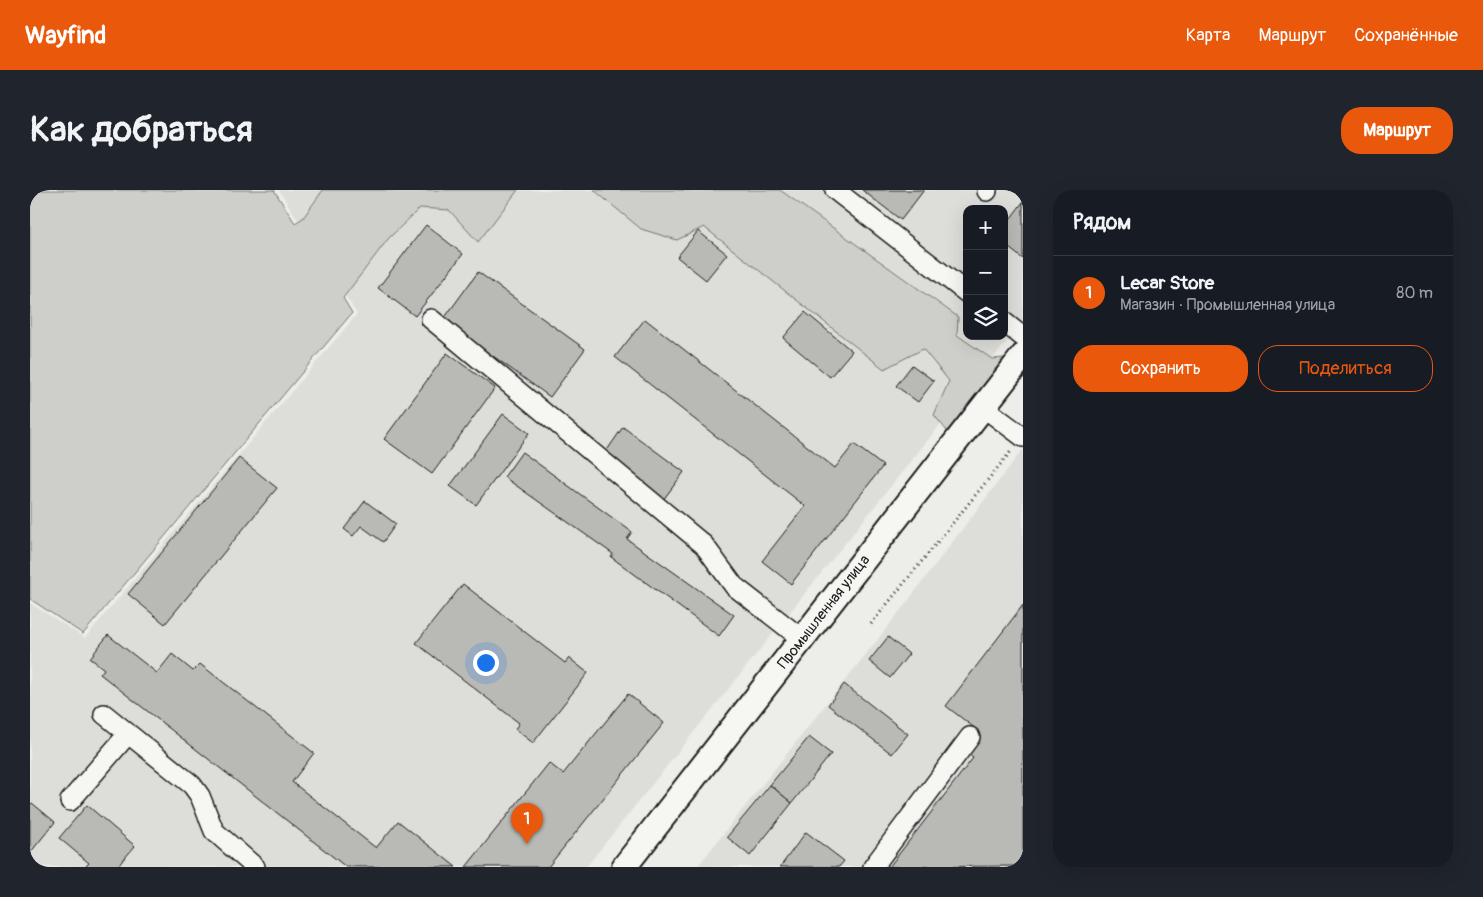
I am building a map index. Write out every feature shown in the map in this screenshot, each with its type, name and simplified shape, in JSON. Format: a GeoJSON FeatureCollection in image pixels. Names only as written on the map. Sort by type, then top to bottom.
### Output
{"type":"FeatureCollection","features":[{"type":"Feature","properties":{"kind":"main road","name":"Промышленная улица"},"geometry":{"type":"LineString","coordinates":[[624,867],[1023,356]]}},
{"type":"Feature","properties":{"kind":"lane"},"geometry":{"type":"LineString","coordinates":[[835,190],[963,290]]}},
{"type":"Feature","properties":{"kind":"lane"},"geometry":{"type":"LineString","coordinates":[[431,319],[704,545],[734,586],[802,639]]}},
{"type":"Feature","properties":{"kind":"lane"},"geometry":{"type":"LineString","coordinates":[[1008,325],[1023,337]]}},
{"type":"Feature","properties":{"kind":"lane"},"geometry":{"type":"LineString","coordinates":[[983,407],[1023,437]]}},
{"type":"Feature","properties":{"kind":"lane"},"geometry":{"type":"LineString","coordinates":[[104,714],[127,735],[192,785],[200,796],[214,831],[255,867]]}},
{"type":"Feature","properties":{"kind":"lane"},"geometry":{"type":"LineString","coordinates":[[70,801],[127,735]]}},
{"type":"Feature","properties":{"kind":"lane"},"geometry":{"type":"LineString","coordinates":[[873,867],[970,737]]}},
{"type":"Feature","properties":{"kind":"path"},"geometry":{"type":"LineString","coordinates":[[871,624],[1023,437]]}},
{"type":"Feature","properties":{"kind":"shaded area"},"geometry":{"type":"Polygon","coordinates":[[[30,190],[274,190],[295,223],[303,218],[323,190],[518,190],[478,242],[449,210],[420,208],[388,239],[343,298],[352,313],[83,634],[30,599],[30,190]]]}},
{"type":"Feature","properties":{"kind":"shaded area"},"geometry":{"type":"Polygon","coordinates":[[[279,190],[1023,190],[1023,321],[1008,340],[1008,205],[963,205],[963,340],[1008,340],[586,867],[30,867],[30,603],[85,638],[357,314],[279,190]]]}},
{"type":"Feature","properties":{"kind":"shaded area"},"geometry":{"type":"Polygon","coordinates":[[[594,190],[780,190],[958,317],[957,335],[963,340],[992,359],[1004,358],[947,431],[934,415],[949,381],[923,349],[884,369],[704,227],[677,240],[641,229],[594,190]]]}},
{"type":"Feature","properties":{"kind":"shaded area"},"geometry":{"type":"Polygon","coordinates":[[[1023,449],[1023,867],[697,867],[901,610],[1023,449]]]}},
{"type":"Feature","properties":{"kind":"building"},"geometry":{"type":"Polygon","coordinates":[[[862,190],[924,190],[901,220],[862,190]]]}},
{"type":"Feature","properties":{"kind":"building"},"geometry":{"type":"Polygon","coordinates":[[[1023,202],[1023,259],[1008,247],[1008,222],[1023,202]]]}},
{"type":"Feature","properties":{"kind":"building"},"geometry":{"type":"Polygon","coordinates":[[[426,225],[463,254],[415,316],[378,288],[426,225]]]}},
{"type":"Feature","properties":{"kind":"building"},"geometry":{"type":"Polygon","coordinates":[[[698,231],[727,254],[706,280],[677,257],[698,231]]]}},
{"type":"Feature","properties":{"kind":"building"},"geometry":{"type":"Polygon","coordinates":[[[478,272],[585,349],[550,397],[443,320],[478,272]]]}},
{"type":"Feature","properties":{"kind":"building"},"geometry":{"type":"Polygon","coordinates":[[[805,312],[852,351],[830,377],[783,338],[805,312]]]}},
{"type":"Feature","properties":{"kind":"building"},"geometry":{"type":"Polygon","coordinates":[[[645,319],[835,468],[854,444],[883,466],[791,584],[762,561],[805,506],[615,357],[645,319]]]}},
{"type":"Feature","properties":{"kind":"building"},"geometry":{"type":"Polygon","coordinates":[[[447,353],[495,388],[432,474],[384,439],[447,353]]]}},
{"type":"Feature","properties":{"kind":"building"},"geometry":{"type":"Polygon","coordinates":[[[912,365],[934,381],[918,402],[896,386],[912,365]]]}},
{"type":"Feature","properties":{"kind":"building"},"geometry":{"type":"Polygon","coordinates":[[[503,414],[529,433],[476,505],[450,486],[503,414]]]}},
{"type":"Feature","properties":{"kind":"building"},"geometry":{"type":"Polygon","coordinates":[[[623,427],[684,472],[663,500],[603,456],[623,427]]]}},
{"type":"Feature","properties":{"kind":"building"},"geometry":{"type":"Polygon","coordinates":[[[522,452],[632,532],[627,539],[734,615],[719,636],[611,557],[613,554],[504,477],[522,452]]]}},
{"type":"Feature","properties":{"kind":"building"},"geometry":{"type":"Polygon","coordinates":[[[239,458],[277,488],[165,624],[128,594],[239,458]]]}},
{"type":"Feature","properties":{"kind":"building"},"geometry":{"type":"Polygon","coordinates":[[[365,501],[396,524],[383,542],[361,526],[353,536],[344,529],[365,501]]]}},
{"type":"Feature","properties":{"kind":"building"},"geometry":{"type":"Polygon","coordinates":[[[463,584],[565,663],[569,658],[588,673],[533,743],[515,729],[519,723],[416,643],[463,584]]]}},
{"type":"Feature","properties":{"kind":"building"},"geometry":{"type":"Polygon","coordinates":[[[1023,605],[1023,866],[889,867],[973,758],[966,752],[981,733],[946,706],[1023,605]]]}},
{"type":"Feature","properties":{"kind":"building"},"geometry":{"type":"Polygon","coordinates":[[[108,635],[157,673],[172,654],[193,671],[200,664],[314,753],[292,782],[376,848],[398,821],[456,867],[346,867],[100,674],[104,669],[90,658],[108,635]]]}},
{"type":"Feature","properties":{"kind":"building"},"geometry":{"type":"Polygon","coordinates":[[[888,637],[909,654],[890,678],[869,661],[888,637]]]}},
{"type":"Feature","properties":{"kind":"building"},"geometry":{"type":"Polygon","coordinates":[[[844,684],[908,734],[892,754],[828,705],[844,684]]]}},
{"type":"Feature","properties":{"kind":"building"},"geometry":{"type":"Polygon","coordinates":[[[628,694],[664,723],[548,867],[466,867],[549,763],[563,774],[628,694]]]}},
{"type":"Feature","properties":{"kind":"building"},"geometry":{"type":"Polygon","coordinates":[[[809,737],[831,754],[792,803],[770,785],[809,737]]]}},
{"type":"Feature","properties":{"kind":"building"},"geometry":{"type":"Polygon","coordinates":[[[770,785],[792,803],[750,856],[727,837],[770,785]]]}},
{"type":"Feature","properties":{"kind":"building"},"geometry":{"type":"Polygon","coordinates":[[[32,803],[55,822],[30,853],[30,805],[32,803]]]}},
{"type":"Feature","properties":{"kind":"building"},"geometry":{"type":"Polygon","coordinates":[[[87,805],[135,846],[117,867],[85,867],[89,863],[59,838],[87,805]]]}},
{"type":"Feature","properties":{"kind":"building"},"geometry":{"type":"Polygon","coordinates":[[[806,832],[844,861],[839,867],[780,867],[806,832]]]}},
{"type":"Feature","properties":{"kind":"place","name":"Lecar Store"},"geometry":{"type":"Point","coordinates":[527,844]}}]}
